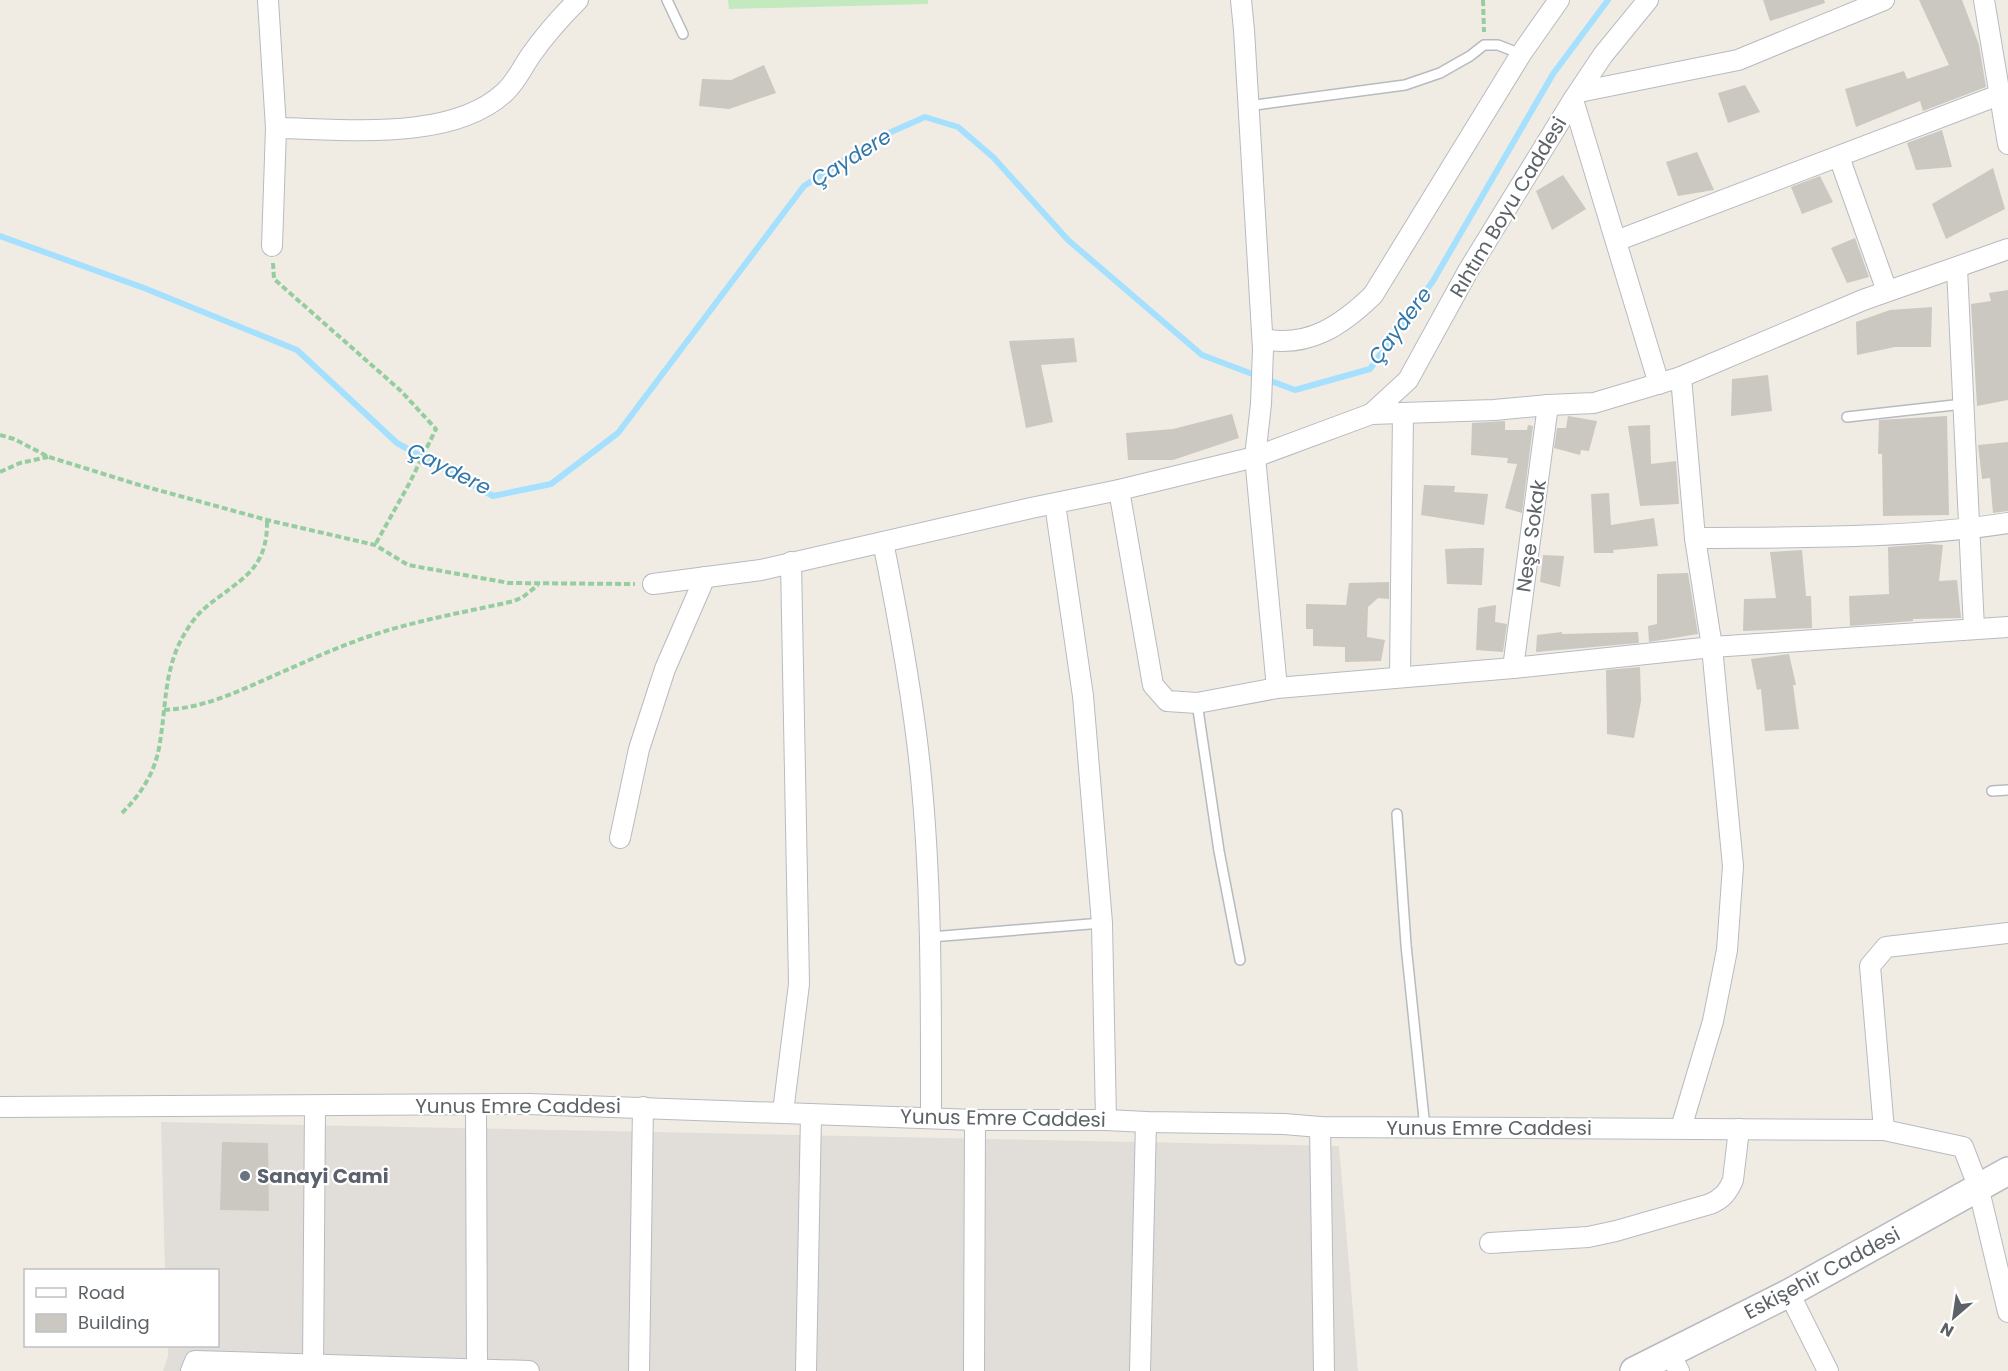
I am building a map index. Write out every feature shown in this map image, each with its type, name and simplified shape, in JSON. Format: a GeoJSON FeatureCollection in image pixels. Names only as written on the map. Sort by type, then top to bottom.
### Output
{"type":"FeatureCollection","features":[{"type":"Feature","properties":{"kind":"main road","name":"Eskişehir Caddesi"},"geometry":{"type":"LineString","coordinates":[[1634,1371],[1674,1362],[1789,1293],[1978,1186],[2008,1172]]}},
{"type":"Feature","properties":{"kind":"street"},"geometry":{"type":"LineString","coordinates":[[268,0],[276,128],[272,246]]}},
{"type":"Feature","properties":{"kind":"street"},"geometry":{"type":"LineString","coordinates":[[276,128],[375,130],[442,123],[468,116],[494,102],[506,92],[545,35],[578,0]]}},
{"type":"Feature","properties":{"kind":"street"},"geometry":{"type":"LineString","coordinates":[[1241,0],[1263,344],[1261,404],[1255,457],[1277,688]]}},
{"type":"Feature","properties":{"kind":"street"},"geometry":{"type":"LineString","coordinates":[[1263,344],[1298,341],[1316,336],[1346,318],[1373,295],[1521,54],[1559,0]]}},
{"type":"Feature","properties":{"kind":"street","name":"Rıhtım Boyu Caddesi"},"geometry":{"type":"LineString","coordinates":[[1371,414],[1408,380],[1467,271],[1576,96],[1603,55],[1648,0]]}},
{"type":"Feature","properties":{"kind":"street"},"geometry":{"type":"LineString","coordinates":[[1984,0],[2003,94],[2008,144]]}},
{"type":"Feature","properties":{"kind":"street"},"geometry":{"type":"LineString","coordinates":[[1659,384],[1576,96],[1738,60],[1879,1]]}},
{"type":"Feature","properties":{"kind":"street"},"geometry":{"type":"LineString","coordinates":[[1616,241],[2003,94]]}},
{"type":"Feature","properties":{"kind":"street"},"geometry":{"type":"LineString","coordinates":[[1839,157],[1887,291]]}},
{"type":"Feature","properties":{"kind":"street"},"geometry":{"type":"LineString","coordinates":[[653,584],[761,570],[1119,490],[1255,457],[1371,414],[1494,410],[1593,403],[1681,377],[1863,300],[2008,249]]}},
{"type":"Feature","properties":{"kind":"street"},"geometry":{"type":"LineString","coordinates":[[1957,268],[1974,629]]}},
{"type":"Feature","properties":{"kind":"street"},"geometry":{"type":"LineString","coordinates":[[1681,377],[1695,538],[1712,647],[1733,866],[1727,951],[1713,1021],[1681,1128]]}},
{"type":"Feature","properties":{"kind":"street","name":"Neşe Sokak"},"geometry":{"type":"LineString","coordinates":[[1513,668],[1548,405]]}},
{"type":"Feature","properties":{"kind":"street"},"geometry":{"type":"LineString","coordinates":[[1400,676],[1403,413]]}},
{"type":"Feature","properties":{"kind":"street"},"geometry":{"type":"LineString","coordinates":[[1119,490],[1153,685],[1167,701],[1197,703],[1277,688],[1513,668],[1712,647],[2008,627]]}},
{"type":"Feature","properties":{"kind":"street"},"geometry":{"type":"LineString","coordinates":[[1055,504],[1083,696],[1102,923],[1106,1119]]}},
{"type":"Feature","properties":{"kind":"street"},"geometry":{"type":"LineString","coordinates":[[1695,538],[1812,537],[1971,529],[2008,523]]}},
{"type":"Feature","properties":{"kind":"street"},"geometry":{"type":"LineString","coordinates":[[884,542],[897,610],[920,767],[931,937],[931,1117]]}},
{"type":"Feature","properties":{"kind":"street"},"geometry":{"type":"LineString","coordinates":[[783,1112],[799,984],[791,562]]}},
{"type":"Feature","properties":{"kind":"street"},"geometry":{"type":"LineString","coordinates":[[620,838],[639,749],[665,669],[705,577]]}},
{"type":"Feature","properties":{"kind":"street"},"geometry":{"type":"LineString","coordinates":[[1884,1130],[1870,966],[1886,947],[1982,938],[2008,933]]}},
{"type":"Feature","properties":{"kind":"street"},"geometry":{"type":"LineString","coordinates":[[476,1105],[477,1369]]}},
{"type":"Feature","properties":{"kind":"street","name":"Yunus Emre Caddesi"},"geometry":{"type":"LineString","coordinates":[[0,1107],[476,1105],[643,1107],[975,1120],[1106,1119],[1320,1127],[1884,1130],[1963,1147],[1978,1186]]}},
{"type":"Feature","properties":{"kind":"street"},"geometry":{"type":"LineString","coordinates":[[313,1367],[315,1107]]}},
{"type":"Feature","properties":{"kind":"street"},"geometry":{"type":"LineString","coordinates":[[639,1371],[643,1107]]}},
{"type":"Feature","properties":{"kind":"street"},"geometry":{"type":"LineString","coordinates":[[806,1371],[811,1114]]}},
{"type":"Feature","properties":{"kind":"street"},"geometry":{"type":"LineString","coordinates":[[974,1371],[975,1120]]}},
{"type":"Feature","properties":{"kind":"street"},"geometry":{"type":"LineString","coordinates":[[1140,1371],[1146,1122]]}},
{"type":"Feature","properties":{"kind":"street"},"geometry":{"type":"LineString","coordinates":[[1320,1127],[1324,1371]]}},
{"type":"Feature","properties":{"kind":"street"},"geometry":{"type":"LineString","coordinates":[[1490,1243],[1588,1237],[1710,1204],[1726,1194],[1733,1180],[1739,1129]]}},
{"type":"Feature","properties":{"kind":"street"},"geometry":{"type":"LineString","coordinates":[[1978,1186],[2008,1312]]}},
{"type":"Feature","properties":{"kind":"street"},"geometry":{"type":"LineString","coordinates":[[1789,1293],[1828,1371]]}},
{"type":"Feature","properties":{"kind":"street"},"geometry":{"type":"LineString","coordinates":[[190,1371],[195,1361],[313,1367],[529,1371]]}},
{"type":"Feature","properties":{"kind":"lane"},"geometry":{"type":"LineString","coordinates":[[667,0],[683,34]]}},
{"type":"Feature","properties":{"kind":"lane"},"geometry":{"type":"LineString","coordinates":[[1248,106],[1406,85],[1440,73],[1484,45],[1504,47],[1521,54]]}},
{"type":"Feature","properties":{"kind":"lane"},"geometry":{"type":"LineString","coordinates":[[1847,417],[1963,404]]}},
{"type":"Feature","properties":{"kind":"lane"},"geometry":{"type":"LineString","coordinates":[[1197,703],[1219,851],[1240,960]]}},
{"type":"Feature","properties":{"kind":"lane"},"geometry":{"type":"LineString","coordinates":[[1992,791],[2008,790]]}},
{"type":"Feature","properties":{"kind":"lane"},"geometry":{"type":"LineString","coordinates":[[1398,814],[1406,945],[1425,1128]]}},
{"type":"Feature","properties":{"kind":"lane"},"geometry":{"type":"LineString","coordinates":[[931,937],[1102,923]]}},
{"type":"Feature","properties":{"kind":"path"},"geometry":{"type":"LineString","coordinates":[[1483,0],[1484,45]]}},
{"type":"Feature","properties":{"kind":"path"},"geometry":{"type":"LineString","coordinates":[[272,246],[274,279],[401,391],[436,429],[375,545]]}},
{"type":"Feature","properties":{"kind":"path"},"geometry":{"type":"LineString","coordinates":[[0,435],[14,439],[49,457],[136,484],[267,520],[375,545],[408,565],[509,583],[653,584]]}},
{"type":"Feature","properties":{"kind":"path"},"geometry":{"type":"LineString","coordinates":[[0,472],[20,463],[49,457]]}},
{"type":"Feature","properties":{"kind":"path"},"geometry":{"type":"LineString","coordinates":[[122,813],[141,791],[156,761],[169,668],[182,638],[204,609],[250,573],[263,551],[267,520]]}},
{"type":"Feature","properties":{"kind":"path"},"geometry":{"type":"LineString","coordinates":[[164,710],[189,708],[217,701],[313,658],[371,636],[514,601],[538,585]]}},
{"type":"Feature","properties":{"kind":"shaded area"},"geometry":{"type":"Polygon","coordinates":[[[161,1122],[1339,1146],[1358,1371],[163,1371],[168,1356],[168,1347],[219,1347],[219,1269],[165,1269],[161,1122]]]}},
{"type":"Feature","properties":{"kind":"green space"},"geometry":{"type":"Polygon","coordinates":[[[728,0],[928,0],[928,4],[729,9],[728,0]]]}},
{"type":"Feature","properties":{"kind":"building"},"geometry":{"type":"Polygon","coordinates":[[[1763,0],[1824,0],[1825,3],[1770,21],[1763,0]]]}},
{"type":"Feature","properties":{"kind":"building"},"geometry":{"type":"Polygon","coordinates":[[[1919,0],[1962,0],[1979,45],[1986,87],[1923,111],[1920,101],[1856,127],[1845,89],[1904,71],[1907,79],[1949,65],[1919,0]]]}},
{"type":"Feature","properties":{"kind":"building"},"geometry":{"type":"Polygon","coordinates":[[[764,65],[776,93],[729,109],[699,106],[702,79],[731,80],[764,65]]]}},
{"type":"Feature","properties":{"kind":"building"},"geometry":{"type":"Polygon","coordinates":[[[1745,85],[1760,112],[1728,123],[1718,93],[1745,85]]]}},
{"type":"Feature","properties":{"kind":"building"},"geometry":{"type":"Polygon","coordinates":[[[1942,130],[1952,167],[1916,170],[1907,143],[1942,130]]]}},
{"type":"Feature","properties":{"kind":"building"},"geometry":{"type":"Polygon","coordinates":[[[1697,152],[1714,190],[1678,196],[1666,162],[1697,152]]]}},
{"type":"Feature","properties":{"kind":"building"},"geometry":{"type":"Polygon","coordinates":[[[1993,168],[2005,209],[1946,239],[1932,204],[1993,168]]]}},
{"type":"Feature","properties":{"kind":"building"},"geometry":{"type":"Polygon","coordinates":[[[1563,175],[1586,209],[1552,230],[1536,191],[1563,175]]]}},
{"type":"Feature","properties":{"kind":"building"},"geometry":{"type":"Polygon","coordinates":[[[1820,176],[1833,202],[1802,214],[1791,187],[1820,176]]]}},
{"type":"Feature","properties":{"kind":"building"},"geometry":{"type":"Polygon","coordinates":[[[1855,238],[1869,277],[1847,283],[1831,248],[1855,238]]]}},
{"type":"Feature","properties":{"kind":"building"},"geometry":{"type":"Polygon","coordinates":[[[2008,290],[2008,400],[1977,406],[1971,304],[1991,301],[1989,293],[2008,290]]]}},
{"type":"Feature","properties":{"kind":"building"},"geometry":{"type":"Polygon","coordinates":[[[1932,307],[1931,347],[1895,347],[1857,355],[1856,322],[1890,310],[1932,307]]]}},
{"type":"Feature","properties":{"kind":"building"},"geometry":{"type":"Polygon","coordinates":[[[1074,338],[1077,362],[1041,365],[1053,422],[1026,428],[1009,341],[1074,338]]]}},
{"type":"Feature","properties":{"kind":"building"},"geometry":{"type":"Polygon","coordinates":[[[1768,375],[1772,411],[1731,416],[1732,379],[1768,375]]]}},
{"type":"Feature","properties":{"kind":"building"},"geometry":{"type":"Polygon","coordinates":[[[1232,414],[1239,438],[1173,460],[1128,460],[1126,433],[1173,429],[1232,414]]]}},
{"type":"Feature","properties":{"kind":"building"},"geometry":{"type":"Polygon","coordinates":[[[1568,416],[1597,421],[1589,451],[1581,450],[1580,455],[1554,448],[1557,428],[1566,428],[1568,416]]]}},
{"type":"Feature","properties":{"kind":"building"},"geometry":{"type":"Polygon","coordinates":[[[1947,416],[1949,515],[1883,516],[1882,454],[1878,454],[1879,420],[1947,416]]]}},
{"type":"Feature","properties":{"kind":"building"},"geometry":{"type":"Polygon","coordinates":[[[1505,421],[1505,430],[1527,430],[1528,425],[1533,426],[1522,513],[1505,508],[1517,464],[1507,463],[1508,458],[1471,455],[1472,423],[1505,421]]]}},
{"type":"Feature","properties":{"kind":"building"},"geometry":{"type":"Polygon","coordinates":[[[1650,425],[1651,464],[1676,461],[1679,504],[1640,506],[1628,426],[1650,425]]]}},
{"type":"Feature","properties":{"kind":"building"},"geometry":{"type":"Polygon","coordinates":[[[2008,442],[2008,511],[1993,513],[1990,478],[1982,479],[1978,445],[2008,442]]]}},
{"type":"Feature","properties":{"kind":"building"},"geometry":{"type":"Polygon","coordinates":[[[1424,485],[1455,486],[1454,492],[1488,494],[1484,525],[1421,515],[1424,485]]]}},
{"type":"Feature","properties":{"kind":"building"},"geometry":{"type":"Polygon","coordinates":[[[1609,493],[1611,525],[1654,518],[1658,546],[1613,550],[1614,553],[1594,553],[1591,494],[1609,493]]]}},
{"type":"Feature","properties":{"kind":"building"},"geometry":{"type":"Polygon","coordinates":[[[1943,545],[1939,581],[1957,580],[1961,618],[1913,619],[1913,621],[1850,626],[1849,596],[1889,594],[1888,547],[1943,545]]]}},
{"type":"Feature","properties":{"kind":"building"},"geometry":{"type":"Polygon","coordinates":[[[1484,548],[1482,585],[1447,584],[1445,549],[1484,548]]]}},
{"type":"Feature","properties":{"kind":"building"},"geometry":{"type":"Polygon","coordinates":[[[1802,550],[1806,596],[1811,596],[1812,628],[1743,631],[1744,599],[1776,598],[1770,552],[1802,550]]]}},
{"type":"Feature","properties":{"kind":"building"},"geometry":{"type":"Polygon","coordinates":[[[1543,555],[1564,556],[1560,587],[1540,582],[1543,555]]]}},
{"type":"Feature","properties":{"kind":"building"},"geometry":{"type":"Polygon","coordinates":[[[1688,573],[1698,634],[1649,642],[1648,626],[1657,624],[1657,574],[1688,573]]]}},
{"type":"Feature","properties":{"kind":"building"},"geometry":{"type":"Polygon","coordinates":[[[1389,582],[1389,599],[1378,598],[1368,607],[1367,637],[1385,640],[1381,661],[1345,662],[1345,647],[1313,646],[1313,629],[1306,629],[1306,604],[1346,605],[1349,583],[1389,582]]]}},
{"type":"Feature","properties":{"kind":"building"},"geometry":{"type":"Polygon","coordinates":[[[1496,605],[1495,622],[1507,624],[1503,652],[1476,650],[1478,608],[1496,605]]]}},
{"type":"Feature","properties":{"kind":"building"},"geometry":{"type":"Polygon","coordinates":[[[1562,632],[1562,634],[1638,632],[1639,643],[1536,652],[1537,635],[1562,632]]]}},
{"type":"Feature","properties":{"kind":"building"},"geometry":{"type":"Polygon","coordinates":[[[1789,654],[1796,685],[1793,685],[1799,729],[1765,731],[1761,689],[1757,690],[1751,659],[1789,654]]]}},
{"type":"Feature","properties":{"kind":"building"},"geometry":{"type":"Polygon","coordinates":[[[1640,667],[1641,701],[1634,738],[1607,734],[1606,670],[1640,667]]]}},
{"type":"Feature","properties":{"kind":"building","name":"Sanayi Cami"},"geometry":{"type":"Polygon","coordinates":[[[222,1142],[268,1143],[269,1211],[220,1210],[222,1142]]]}},
{"type":"Feature","properties":{"kind":"waterway","name":"Çaydere"},"geometry":{"type":"LineString","coordinates":[[0,236],[144,288],[297,350],[397,443],[493,496],[551,484],[618,433],[804,186],[882,136],[925,117],[958,127],[993,157],[1068,240],[1202,355],[1295,390],[1370,369],[1433,281],[1553,74],[1608,0]]}},
{"type":"Feature","properties":{"kind":"place","name":"Sanayi Cami"},"geometry":{"type":"Point","coordinates":[245,1176]}}]}
